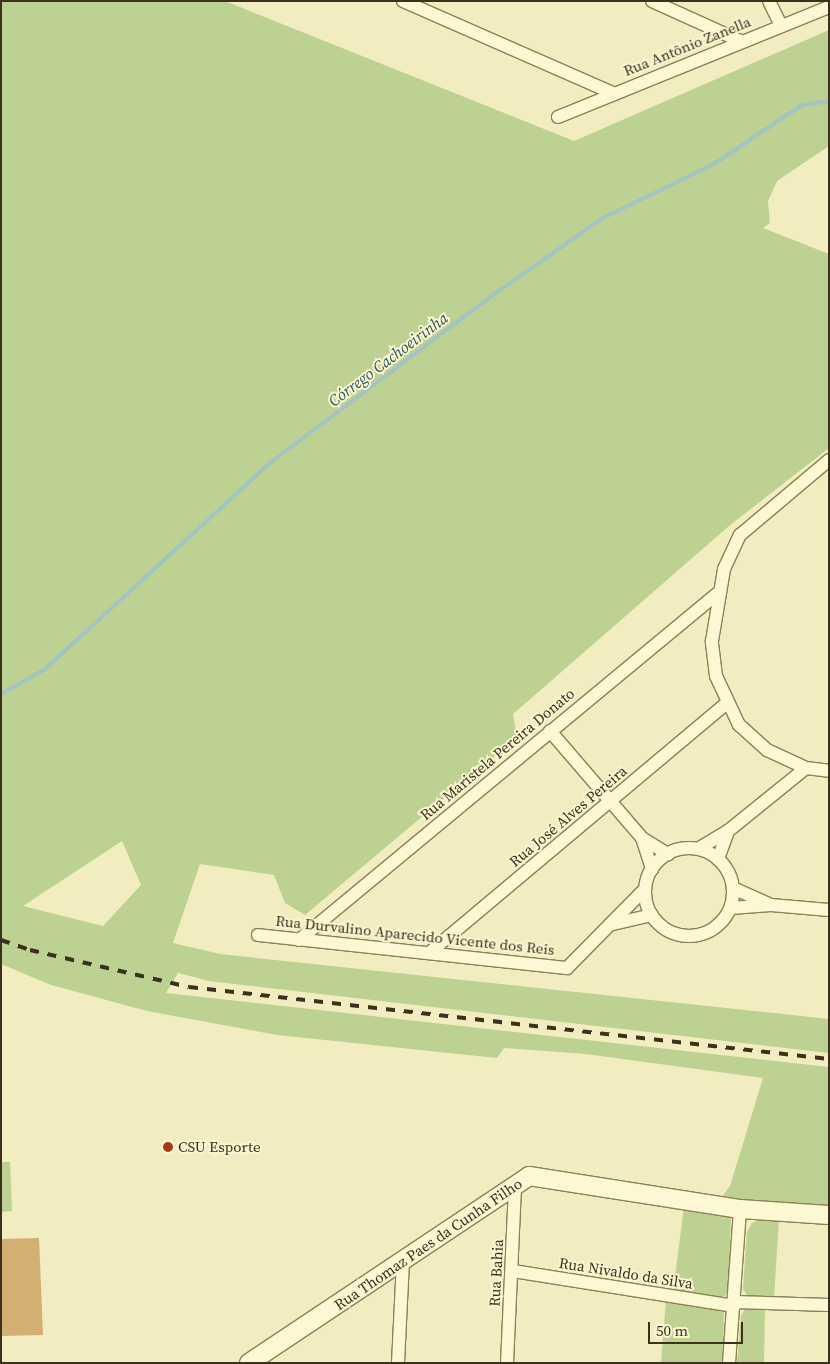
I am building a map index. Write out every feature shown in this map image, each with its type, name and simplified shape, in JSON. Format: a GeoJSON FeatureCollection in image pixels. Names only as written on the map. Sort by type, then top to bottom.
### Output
{"type":"FeatureCollection","features":[{"type":"Feature","properties":{"kind":"street"},"geometry":{"type":"LineString","coordinates":[[403,1],[613,93]]}},
{"type":"Feature","properties":{"kind":"street"},"geometry":{"type":"LineString","coordinates":[[652,1],[740,41]]}},
{"type":"Feature","properties":{"kind":"street"},"geometry":{"type":"LineString","coordinates":[[769,1],[781,26]]}},
{"type":"Feature","properties":{"kind":"street","name":"Rua Antônio Zanella"},"geometry":{"type":"LineString","coordinates":[[558,117],[740,41],[829,8]]}},
{"type":"Feature","properties":{"kind":"street"},"geometry":{"type":"LineString","coordinates":[[829,460],[740,535],[724,569],[717,594],[712,641],[716,676],[727,703],[739,725],[767,750],[806,768],[829,771]]}},
{"type":"Feature","properties":{"kind":"street","name":"Rua Maristela Pereira Donato"},"geometry":{"type":"LineString","coordinates":[[299,940],[717,594]]}},
{"type":"Feature","properties":{"kind":"street","name":"Rua José Alves Pereira"},"geometry":{"type":"LineString","coordinates":[[429,953],[727,703]]}},
{"type":"Feature","properties":{"kind":"street"},"geometry":{"type":"LineString","coordinates":[[550,731],[642,838],[668,854]]}},
{"type":"Feature","properties":{"kind":"street"},"geometry":{"type":"LineString","coordinates":[[698,849],[728,831],[806,768]]}},
{"type":"Feature","properties":{"kind":"street"},"geometry":{"type":"LineString","coordinates":[[718,859],[728,831]]}},
{"type":"Feature","properties":{"kind":"street"},"geometry":{"type":"LineString","coordinates":[[642,838],[652,869]]}},
{"type":"Feature","properties":{"kind":"street"},"geometry":{"type":"LineString","coordinates":[[614,924],[645,889],[652,869],[668,854],[682,849],[698,849],[718,859],[728,872],[733,888],[731,908],[716,927],[694,936],[670,932],[652,915],[645,889]]}},
{"type":"Feature","properties":{"kind":"street"},"geometry":{"type":"LineString","coordinates":[[733,888],[771,905]]}},
{"type":"Feature","properties":{"kind":"street"},"geometry":{"type":"LineString","coordinates":[[731,908],[771,905],[829,910]]}},
{"type":"Feature","properties":{"kind":"street"},"geometry":{"type":"LineString","coordinates":[[614,924],[652,915]]}},
{"type":"Feature","properties":{"kind":"street","name":"Rua Durvalino Aparecido Vicente dos Reis"},"geometry":{"type":"LineString","coordinates":[[258,935],[567,968],[614,924]]}},
{"type":"Feature","properties":{"kind":"street","name":"Rua Thomaz Paes da Cunha Filho"},"geometry":{"type":"LineString","coordinates":[[255,1361],[526,1177],[535,1176],[740,1209],[829,1215]]}},
{"type":"Feature","properties":{"kind":"street","name":"Rua Bahia"},"geometry":{"type":"LineString","coordinates":[[507,1363],[513,1271],[515,1184]]}},
{"type":"Feature","properties":{"kind":"street"},"geometry":{"type":"LineString","coordinates":[[729,1363],[740,1209]]}},
{"type":"Feature","properties":{"kind":"street"},"geometry":{"type":"LineString","coordinates":[[398,1363],[403,1262]]}},
{"type":"Feature","properties":{"kind":"street","name":"Rua Nivaldo da Silva"},"geometry":{"type":"LineString","coordinates":[[513,1271],[734,1304],[829,1304]]}},
{"type":"Feature","properties":{"kind":"green space"},"geometry":{"type":"Polygon","coordinates":[[[1,1],[225,1],[574,141],[829,30],[829,146],[777,181],[768,201],[770,223],[763,228],[829,254],[829,448],[729,526],[513,714],[517,737],[305,915],[285,903],[274,875],[200,864],[173,943],[220,954],[829,1019],[829,1053],[209,981],[178,973],[166,993],[829,1067],[829,1209],[721,1198],[730,1186],[763,1078],[586,1054],[504,1048],[497,1058],[277,1035],[147,1011],[51,985],[1,964],[1,1]],[[122,841],[23,906],[103,926],[141,885],[122,841]]]}},
{"type":"Feature","properties":{"kind":"green space"},"geometry":{"type":"Polygon","coordinates":[[[1,1162],[10,1162],[12,1211],[1,1212],[1,1162]]]}},
{"type":"Feature","properties":{"kind":"green space"},"geometry":{"type":"Polygon","coordinates":[[[684,1207],[727,1214],[731,1219],[728,1292],[722,1298],[673,1292],[684,1207]]]}},
{"type":"Feature","properties":{"kind":"green space"},"geometry":{"type":"Polygon","coordinates":[[[761,1219],[779,1219],[774,1298],[748,1297],[743,1289],[747,1232],[752,1223],[761,1219]]]}},
{"type":"Feature","properties":{"kind":"green space"},"geometry":{"type":"Polygon","coordinates":[[[666,1300],[724,1312],[723,1363],[661,1363],[666,1300]]]}},
{"type":"Feature","properties":{"kind":"green space"},"geometry":{"type":"Polygon","coordinates":[[[746,1308],[765,1308],[764,1363],[737,1363],[741,1315],[746,1308]]]}},
{"type":"Feature","properties":{"kind":"building"},"geometry":{"type":"Polygon","coordinates":[[[39,1238],[43,1335],[1,1336],[1,1239],[39,1238]]]}},
{"type":"Feature","properties":{"kind":"waterway","name":"Córrego Cachoeirinha"},"geometry":{"type":"LineString","coordinates":[[1,694],[44,670],[270,463],[493,295],[603,218],[714,164],[802,105],[829,101]]}},
{"type":"Feature","properties":{"kind":"railway"},"geometry":{"type":"LineString","coordinates":[[1,940],[30,950],[189,987],[829,1059]]}},
{"type":"Feature","properties":{"kind":"place","name":"CSU Esporte"},"geometry":{"type":"Point","coordinates":[168,1147]}}]}
